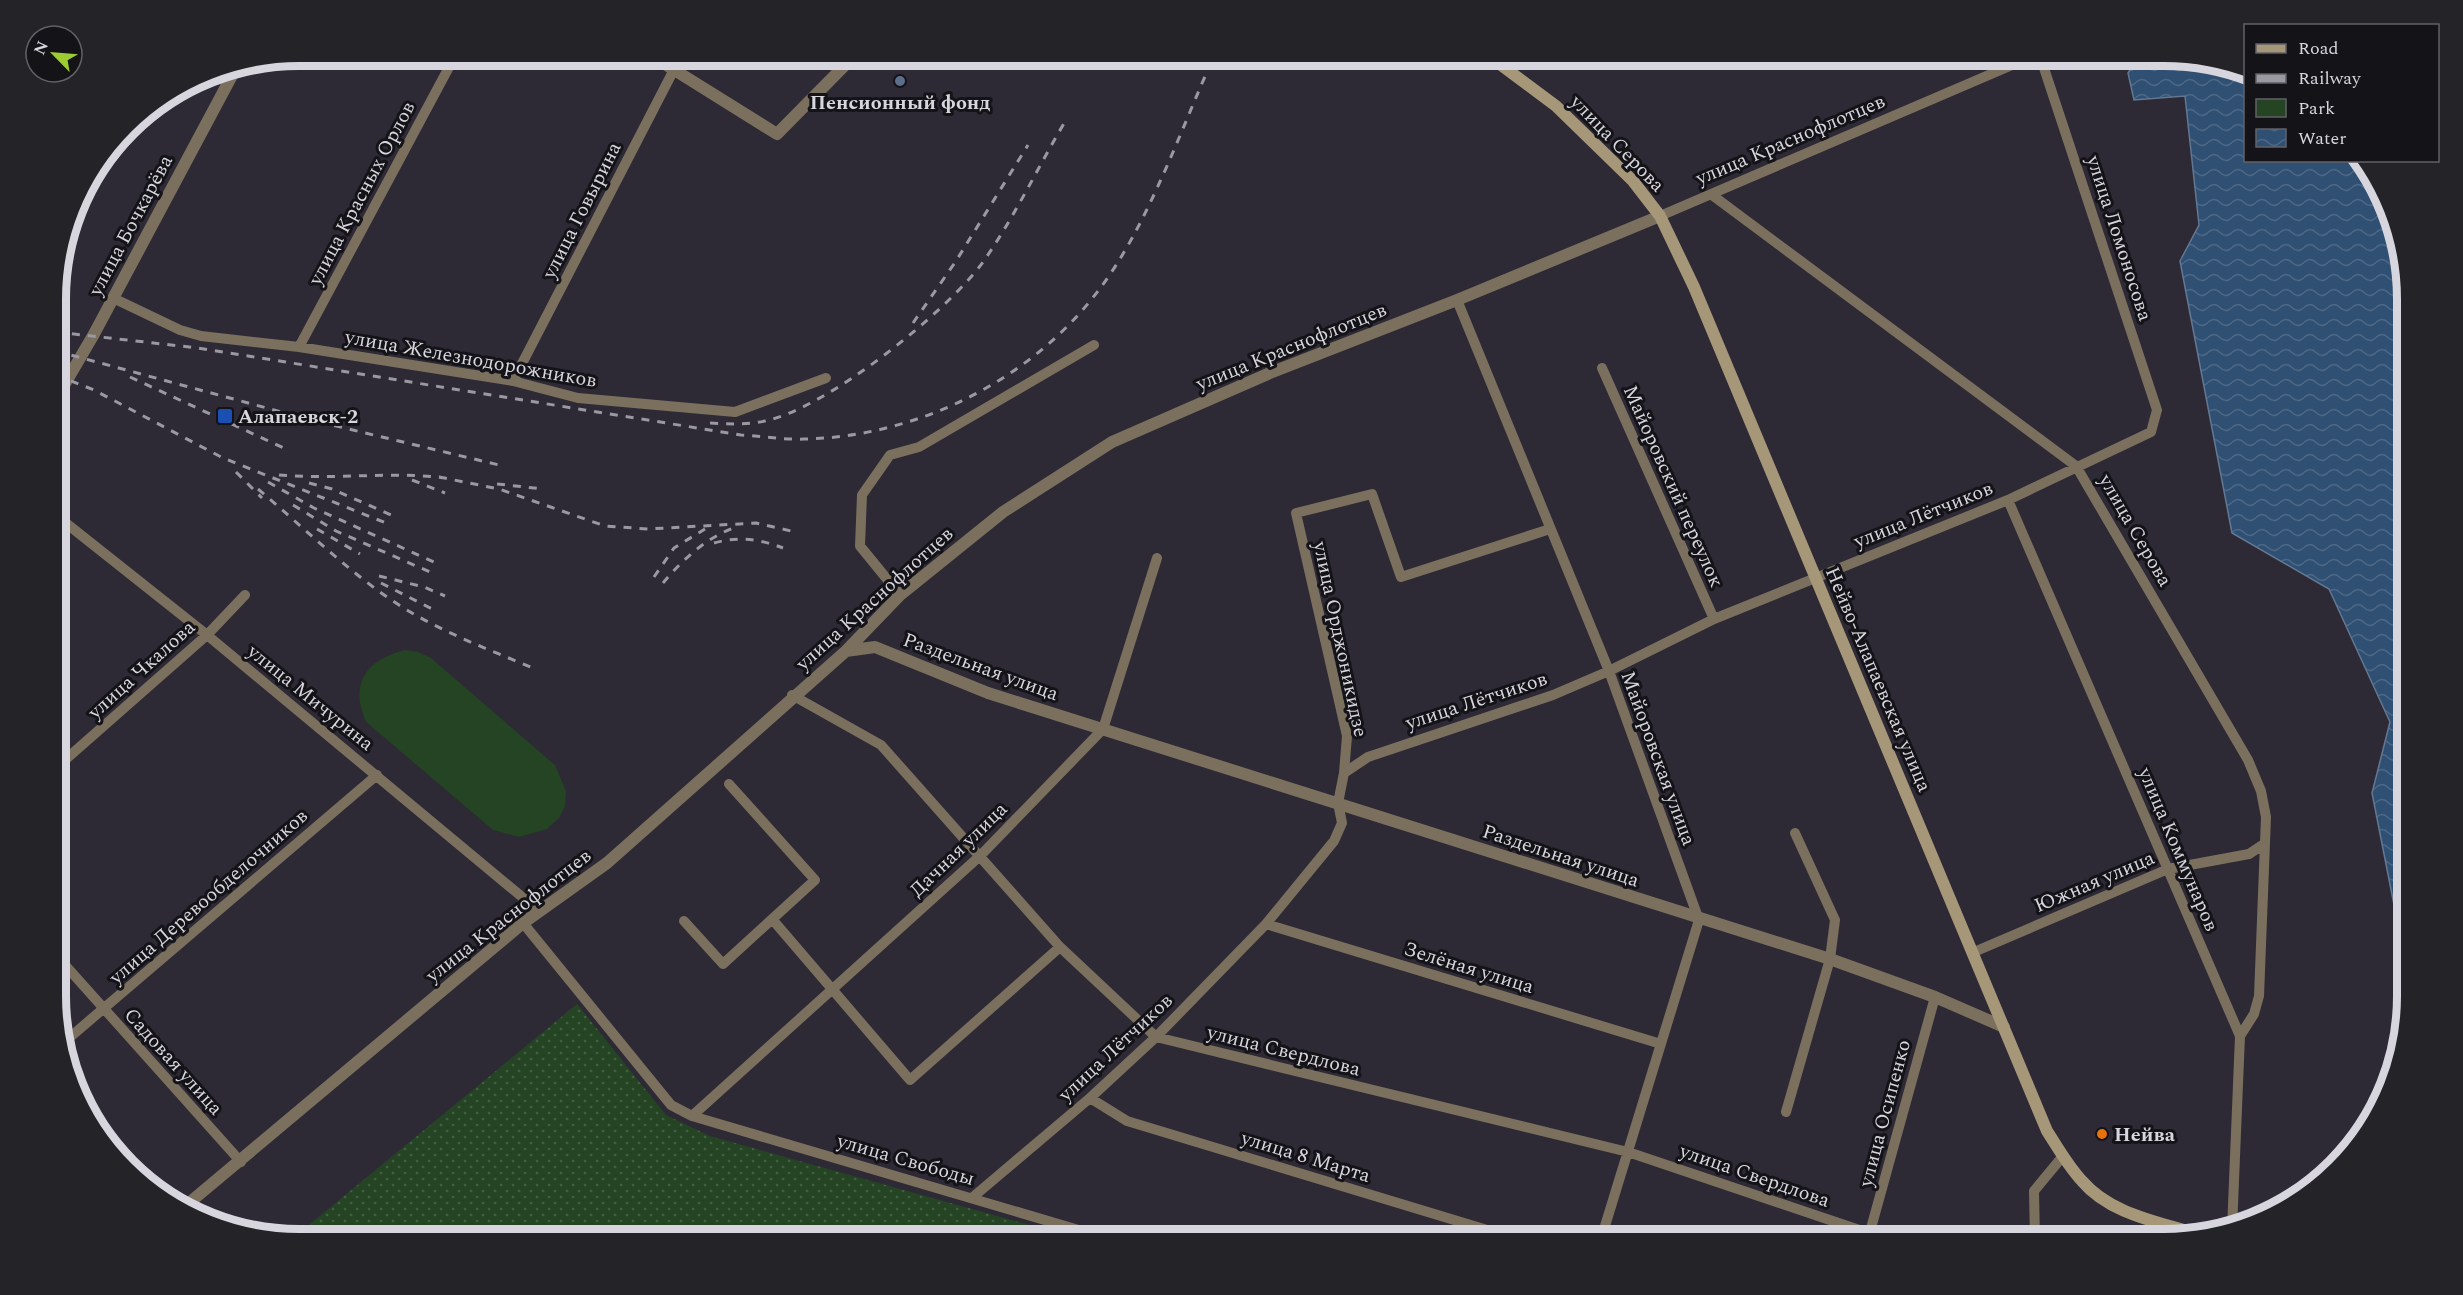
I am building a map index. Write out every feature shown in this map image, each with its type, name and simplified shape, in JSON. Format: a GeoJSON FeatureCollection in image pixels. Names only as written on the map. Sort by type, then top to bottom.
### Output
{"type":"FeatureCollection","features":[{"type":"Feature","properties":{"kind":"main road","name":"улица Серова"},"geometry":{"type":"LineString","coordinates":[[1503,66],[1557,106],[1633,181],[1660,216]]}},
{"type":"Feature","properties":{"kind":"main road","name":"Нейво-Алапаевская улица"},"geometry":{"type":"LineString","coordinates":[[1660,216],[1694,287],[2047,1131],[2083,1183],[2102,1198],[2134,1216],[2179,1229]]}},
{"type":"Feature","properties":{"kind":"street","name":"улица Красных Орлов"},"geometry":{"type":"LineString","coordinates":[[299,346],[450,66]]}},
{"type":"Feature","properties":{"kind":"street"},"geometry":{"type":"LineString","coordinates":[[670,66],[777,134],[844,66]]}},
{"type":"Feature","properties":{"kind":"street","name":"улица Краснофлотцев"},"geometry":{"type":"LineString","coordinates":[[190,1202],[523,923],[607,862],[792,695],[846,651],[900,595],[1003,512],[1112,442],[1270,373],[1457,300],[1712,195],[2009,66]]}},
{"type":"Feature","properties":{"kind":"street","name":"улица Ломоносова"},"geometry":{"type":"LineString","coordinates":[[2043,66],[2157,410],[2151,432]]}},
{"type":"Feature","properties":{"kind":"street","name":"улица Говырина"},"geometry":{"type":"LineString","coordinates":[[513,381],[674,68]]}},
{"type":"Feature","properties":{"kind":"street","name":"улица Бочкарёва"},"geometry":{"type":"LineString","coordinates":[[66,381],[232,76]]}},
{"type":"Feature","properties":{"kind":"street","name":"улица Серова"},"geometry":{"type":"LineString","coordinates":[[1712,195],[2076,466],[2254,772],[2265,812],[2265,897],[2259,996],[2254,1014],[2240,1036]]}},
{"type":"Feature","properties":{"kind":"street","name":"улица Железнодорожников"},"geometry":{"type":"LineString","coordinates":[[113,298],[180,330],[201,336],[299,346],[513,381],[578,398],[735,412],[826,378]]}},
{"type":"Feature","properties":{"kind":"street","name":"Майоровская улица"},"geometry":{"type":"LineString","coordinates":[[1457,300],[1609,671],[1699,920]]}},
{"type":"Feature","properties":{"kind":"street"},"geometry":{"type":"LineString","coordinates":[[900,595],[860,546],[862,495],[875,473],[890,455],[919,447],[1094,345]]}},
{"type":"Feature","properties":{"kind":"street","name":"Майоровский переулок"},"geometry":{"type":"LineString","coordinates":[[1602,368],[1714,619]]}},
{"type":"Feature","properties":{"kind":"street","name":"улица Лётчиков"},"geometry":{"type":"LineString","coordinates":[[973,1197],[1090,1098],[1156,1037],[1266,924],[1334,841],[1342,823],[1338,803],[1344,773],[1368,757],[1553,695],[1609,671],[1714,619],[2008,500],[2151,432]]}},
{"type":"Feature","properties":{"kind":"street","name":"улица Орджоникидзе"},"geometry":{"type":"LineString","coordinates":[[1344,773],[1347,736],[1296,513],[1372,494],[1401,577],[1550,529]]}},
{"type":"Feature","properties":{"kind":"street","name":"улица Коммунаров"},"geometry":{"type":"LineString","coordinates":[[2008,500],[2240,1036],[2232,1219]]}},
{"type":"Feature","properties":{"kind":"street","name":"улица Мичурина"},"geometry":{"type":"LineString","coordinates":[[66,523],[207,635],[539,911]]}},
{"type":"Feature","properties":{"kind":"street"},"geometry":{"type":"LineString","coordinates":[[1102,729],[1157,558]]}},
{"type":"Feature","properties":{"kind":"street","name":"улица Чкалова"},"geometry":{"type":"LineString","coordinates":[[66,759],[207,635],[245,595]]}},
{"type":"Feature","properties":{"kind":"street","name":"Раздельная улица"},"geometry":{"type":"LineString","coordinates":[[846,651],[875,647],[988,693],[1699,920],[1830,959],[1935,997],[2004,1027]]}},
{"type":"Feature","properties":{"kind":"street","name":"улица Свердлова"},"geometry":{"type":"LineString","coordinates":[[792,695],[881,745],[1060,946],[1156,1037],[1628,1152],[1848,1229]]}},
{"type":"Feature","properties":{"kind":"street","name":"Дачная улица"},"geometry":{"type":"LineString","coordinates":[[692,1116],[831,988],[981,855],[1102,729]]}},
{"type":"Feature","properties":{"kind":"street","name":"улица Деревообделочников"},"geometry":{"type":"LineString","coordinates":[[69,1038],[377,775]]}},
{"type":"Feature","properties":{"kind":"street"},"geometry":{"type":"LineString","coordinates":[[684,921],[723,964],[815,880],[729,784]]}},
{"type":"Feature","properties":{"kind":"street"},"geometry":{"type":"LineString","coordinates":[[1786,1112],[1830,959],[1835,920],[1795,833]]}},
{"type":"Feature","properties":{"kind":"street","name":"Южная улица"},"geometry":{"type":"LineString","coordinates":[[1974,952],[2168,868],[2249,854],[2264,844]]}},
{"type":"Feature","properties":{"kind":"street"},"geometry":{"type":"LineString","coordinates":[[772,919],[910,1080],[1060,946]]}},
{"type":"Feature","properties":{"kind":"street"},"geometry":{"type":"LineString","coordinates":[[1604,1229],[1699,920]]}},
{"type":"Feature","properties":{"kind":"street"},"geometry":{"type":"LineString","coordinates":[[523,923],[671,1105],[692,1116]]}},
{"type":"Feature","properties":{"kind":"street","name":"Зелёная улица"},"geometry":{"type":"LineString","coordinates":[[1266,924],[1661,1044]]}},
{"type":"Feature","properties":{"kind":"street","name":"Садовая улица"},"geometry":{"type":"LineString","coordinates":[[66,966],[241,1162]]}},
{"type":"Feature","properties":{"kind":"street","name":"улица Осипенко"},"geometry":{"type":"LineString","coordinates":[[1870,1229],[1935,997]]}},
{"type":"Feature","properties":{"kind":"street","name":"улица 8 Марта"},"geometry":{"type":"LineString","coordinates":[[1090,1098],[1127,1121],[1484,1229]]}},
{"type":"Feature","properties":{"kind":"street","name":"улица Свободы"},"geometry":{"type":"LineString","coordinates":[[692,1116],[1077,1229]]}},
{"type":"Feature","properties":{"kind":"street"},"geometry":{"type":"LineString","coordinates":[[2035,1229],[2034,1191],[2063,1156]]}},
{"type":"Feature","properties":{"kind":"green space"},"geometry":{"type":"Polygon","coordinates":[[[405,650],[418,652],[431,658],[555,765],[566,791],[565,806],[559,818],[547,829],[519,837],[493,830],[366,722],[359,696],[364,675],[380,660],[405,650]]]}},
{"type":"Feature","properties":{"kind":"green space"},"geometry":{"type":"Polygon","coordinates":[[[577,1004],[666,1115],[710,1136],[1044,1229],[304,1229],[577,1004]]]}},
{"type":"Feature","properties":{"kind":"water"},"geometry":{"type":"Polygon","coordinates":[[[2133,66],[2180,66],[2210,70],[2244,80],[2244,162],[2353,162],[2366,182],[2385,224],[2393,253],[2397,283],[2397,920],[2372,793],[2390,722],[2329,589],[2232,533],[2180,261],[2199,225],[2185,96],[2134,100],[2128,73],[2133,66]]]}},
{"type":"Feature","properties":{"kind":"railway"},"geometry":{"type":"LineString","coordinates":[[66,333],[198,348],[741,435],[804,439],[846,436],[888,428],[928,415],[968,398],[1005,377],[1039,352],[1070,323],[1098,291],[1116,265],[1148,208],[1210,66]]}},
{"type":"Feature","properties":{"kind":"railway"},"geometry":{"type":"LineString","coordinates":[[710,423],[758,422],[791,413],[851,378],[914,331],[942,307],[983,262],[1016,210],[1066,120]]}},
{"type":"Feature","properties":{"kind":"railway"},"geometry":{"type":"LineString","coordinates":[[913,323],[956,261],[1028,145]]}},
{"type":"Feature","properties":{"kind":"railway"},"geometry":{"type":"LineString","coordinates":[[66,354],[311,420],[499,465]]}},
{"type":"Feature","properties":{"kind":"railway"},"geometry":{"type":"LineString","coordinates":[[130,377],[288,450]]}},
{"type":"Feature","properties":{"kind":"railway"},"geometry":{"type":"LineString","coordinates":[[66,379],[94,390],[223,458],[386,523]]}},
{"type":"Feature","properties":{"kind":"railway"},"geometry":{"type":"LineString","coordinates":[[236,472],[262,498]]}},
{"type":"Feature","properties":{"kind":"railway"},"geometry":{"type":"LineString","coordinates":[[279,475],[321,477],[405,475],[446,478]]}},
{"type":"Feature","properties":{"kind":"railway"},"geometry":{"type":"LineString","coordinates":[[439,477],[499,489],[605,526],[648,529],[756,523],[791,531]]}},
{"type":"Feature","properties":{"kind":"railway"},"geometry":{"type":"LineString","coordinates":[[412,480],[445,493]]}},
{"type":"Feature","properties":{"kind":"railway"},"geometry":{"type":"LineString","coordinates":[[268,482],[314,508],[436,563]]}},
{"type":"Feature","properties":{"kind":"railway"},"geometry":{"type":"LineString","coordinates":[[309,483],[332,489],[391,515]]}},
{"type":"Feature","properties":{"kind":"railway"},"geometry":{"type":"LineString","coordinates":[[497,484],[544,489]]}},
{"type":"Feature","properties":{"kind":"railway"},"geometry":{"type":"LineString","coordinates":[[258,489],[371,586],[391,600],[441,628],[533,668]]}},
{"type":"Feature","properties":{"kind":"railway"},"geometry":{"type":"LineString","coordinates":[[293,505],[336,531],[430,572]]}},
{"type":"Feature","properties":{"kind":"railway"},"geometry":{"type":"LineString","coordinates":[[663,583],[696,550],[725,531],[736,527]]}},
{"type":"Feature","properties":{"kind":"railway"},"geometry":{"type":"LineString","coordinates":[[317,529],[360,554]]}},
{"type":"Feature","properties":{"kind":"railway"},"geometry":{"type":"LineString","coordinates":[[654,577],[674,548],[705,529]]}},
{"type":"Feature","properties":{"kind":"railway"},"geometry":{"type":"LineString","coordinates":[[714,543],[749,540],[766,542],[783,548]]}},
{"type":"Feature","properties":{"kind":"railway"},"geometry":{"type":"LineString","coordinates":[[379,576],[424,587],[445,596]]}},
{"type":"Feature","properties":{"kind":"railway"},"geometry":{"type":"LineString","coordinates":[[381,583],[438,612]]}},
{"type":"Feature","properties":{"kind":"place","name":"Пенсионный фонд"},"geometry":{"type":"Point","coordinates":[900,81]}},
{"type":"Feature","properties":{"kind":"place","name":"Алапаевск-2"},"geometry":{"type":"Point","coordinates":[225,416]}},
{"type":"Feature","properties":{"kind":"place","name":"Нейва"},"geometry":{"type":"Point","coordinates":[2102,1134]}}]}
